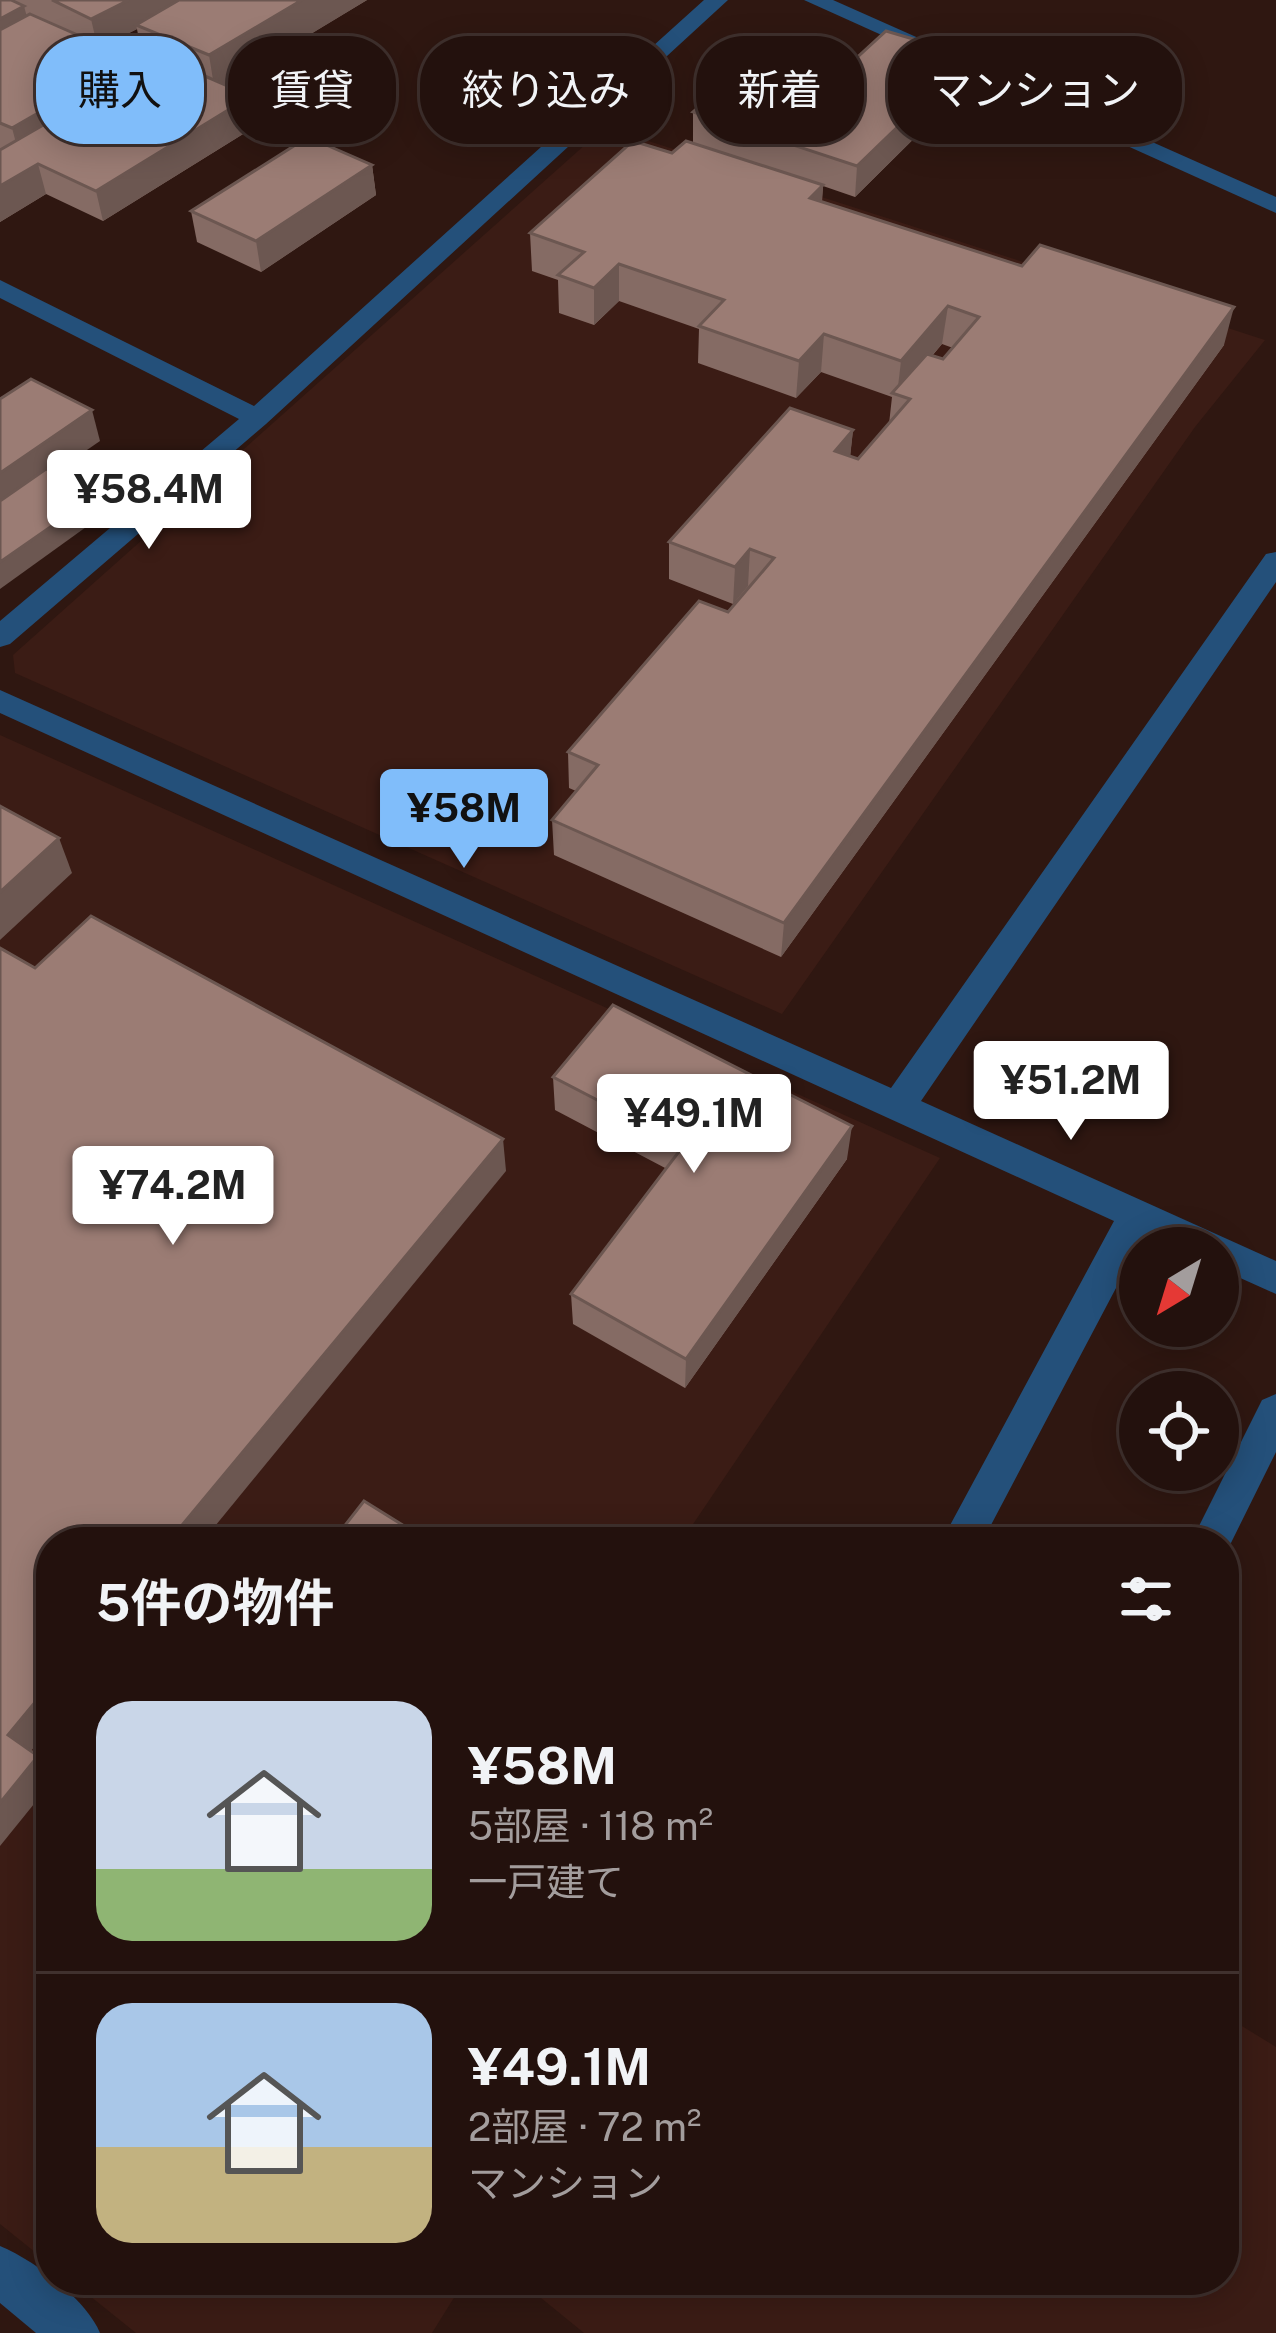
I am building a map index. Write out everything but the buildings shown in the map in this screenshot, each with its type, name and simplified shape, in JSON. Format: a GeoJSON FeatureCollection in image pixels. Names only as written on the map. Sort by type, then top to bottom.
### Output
{"type":"FeatureCollection","features":[{"type":"Feature","properties":{"kind":"street"},"geometry":{"type":"LineString","coordinates":[[0,637],[257,418],[717,0]]}},
{"type":"Feature","properties":{"kind":"street"},"geometry":{"type":"LineString","coordinates":[[814,0],[1276,206]]}},
{"type":"Feature","properties":{"kind":"street"},"geometry":{"type":"LineString","coordinates":[[0,288],[257,418]]}},
{"type":"Feature","properties":{"kind":"street"},"geometry":{"type":"LineString","coordinates":[[900,1103],[1276,561]]}},
{"type":"Feature","properties":{"kind":"street"},"geometry":{"type":"LineString","coordinates":[[0,701],[900,1103],[1165,1227]]}},
{"type":"Feature","properties":{"kind":"street"},"geometry":{"type":"LineString","coordinates":[[969,1527],[1137,1214]]}},
{"type":"Feature","properties":{"kind":"street"},"geometry":{"type":"LineString","coordinates":[[1239,1261],[1276,1278]]}},
{"type":"Feature","properties":{"kind":"street"},"geometry":{"type":"LineString","coordinates":[[1218,1527],[1276,1412]]}},
{"type":"Feature","properties":{"kind":"street"},"geometry":{"type":"LineString","coordinates":[[0,2271],[75,2333]]}},
{"type":"Feature","properties":{"kind":"shaded area"},"geometry":{"type":"Polygon","coordinates":[[[586,144],[658,144],[1265,340],[1195,427],[782,1014],[15,673],[13,655],[586,144]]]}},
{"type":"Feature","properties":{"kind":"shaded area"},"geometry":{"type":"Polygon","coordinates":[[[0,735],[940,1158],[691,1527],[36,1527],[36,2253],[0,2224],[0,735]]]}},
{"type":"Feature","properties":{"kind":"shaded area"},"geometry":{"type":"Polygon","coordinates":[[[1239,2024],[1276,2047],[1276,2333],[584,2333],[537,2295],[1239,2295],[1239,2024]]]}},
{"type":"Feature","properties":{"kind":"shaded area"},"geometry":{"type":"Polygon","coordinates":[[[89,2295],[456,2295],[432,2333],[136,2333],[89,2295]]]}}]}
